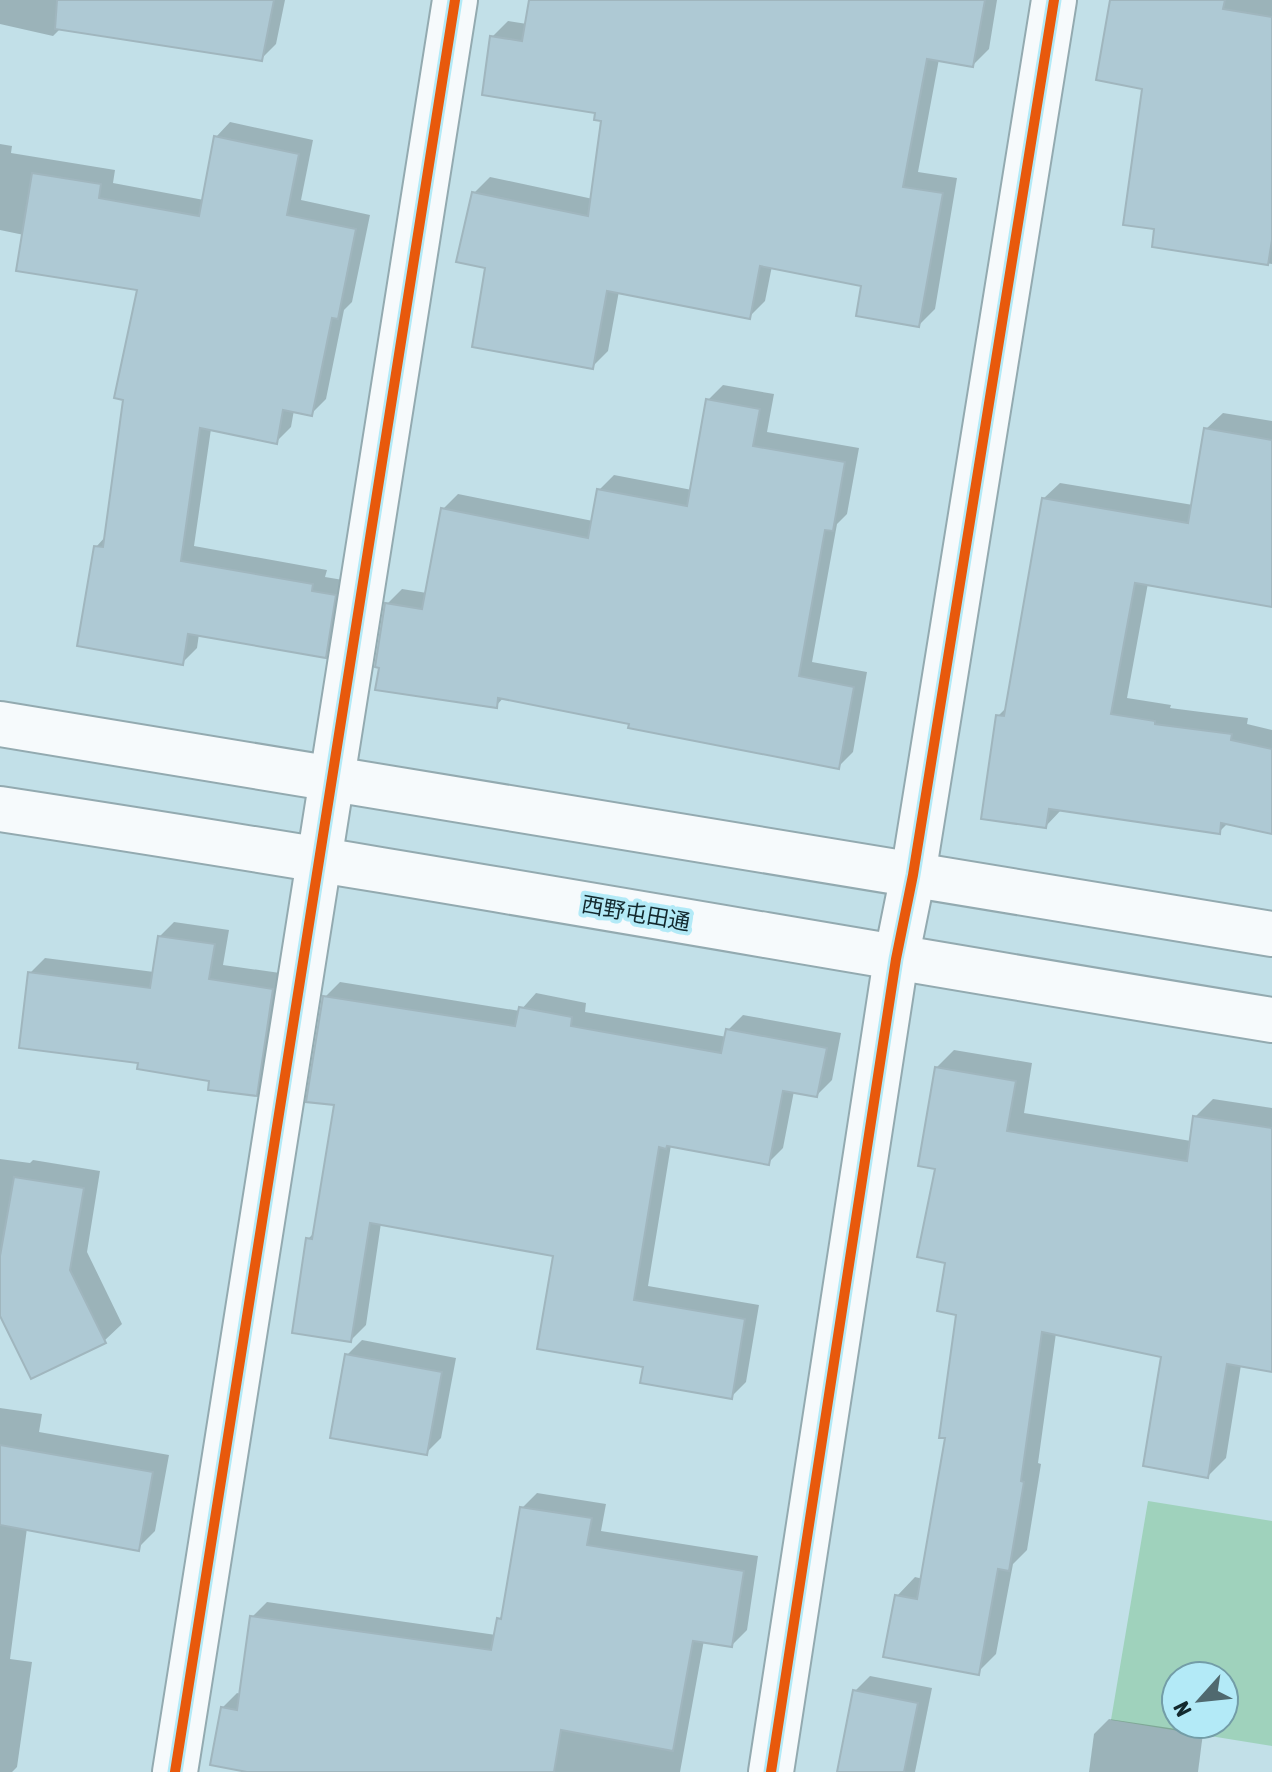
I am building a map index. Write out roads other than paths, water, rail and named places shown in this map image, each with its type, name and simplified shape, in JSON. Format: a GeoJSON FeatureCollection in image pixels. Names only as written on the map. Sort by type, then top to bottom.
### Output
{"type":"FeatureCollection","features":[{"type":"Feature","properties":{"kind":"street"},"geometry":{"type":"LineString","coordinates":[[175,1772],[455,0]]}},
{"type":"Feature","properties":{"kind":"street"},"geometry":{"type":"LineString","coordinates":[[771,1772],[896,959],[913,875],[1054,0]]}},
{"type":"Feature","properties":{"kind":"street"},"geometry":{"type":"LineString","coordinates":[[0,724],[1272,934]]}},
{"type":"Feature","properties":{"kind":"street","name":"西野屯田通"},"geometry":{"type":"LineString","coordinates":[[0,809],[320,858],[896,959],[1272,1020]]}}]}
